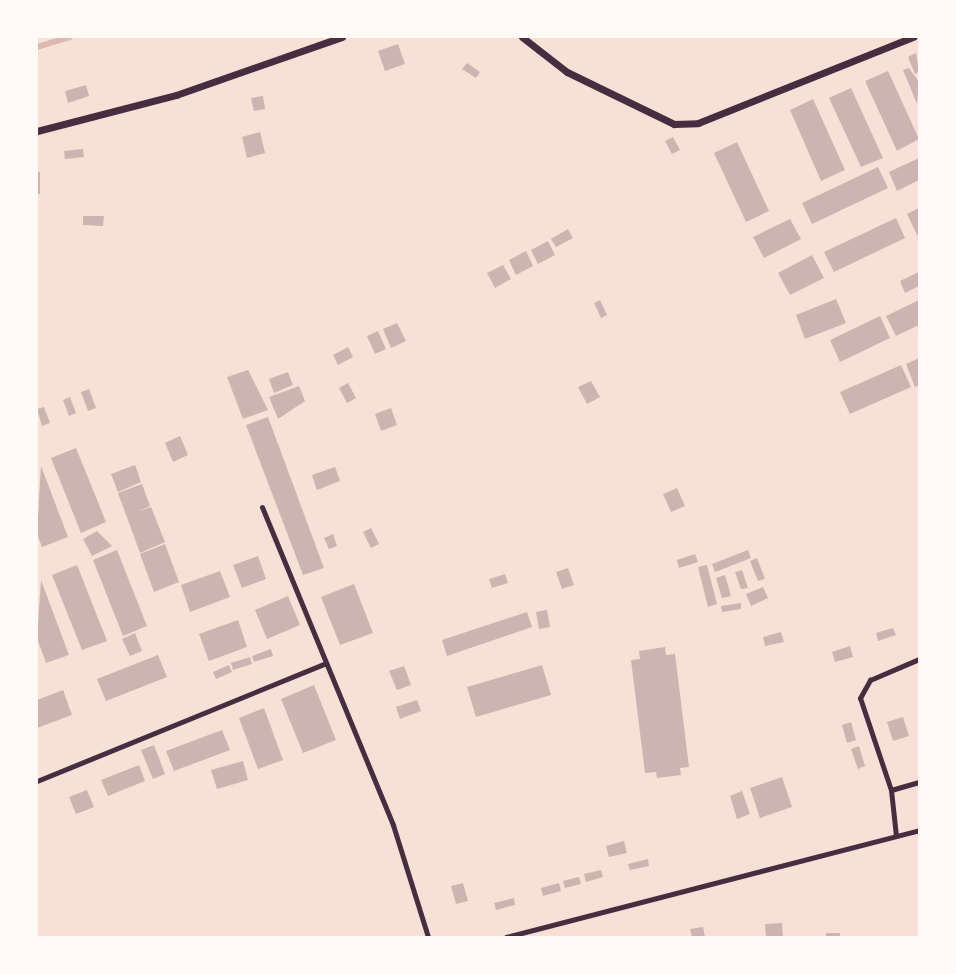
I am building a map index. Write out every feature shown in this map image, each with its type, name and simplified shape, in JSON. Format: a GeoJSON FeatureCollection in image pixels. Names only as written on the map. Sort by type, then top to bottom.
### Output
{"type":"FeatureCollection","features":[{"type":"Feature","properties":{"kind":"street"},"geometry":{"type":"LineString","coordinates":[[37,131],[176,95],[342,37]]}},
{"type":"Feature","properties":{"kind":"street"},"geometry":{"type":"LineString","coordinates":[[522,37],[567,72],[674,124],[698,123],[913,37]]}},
{"type":"Feature","properties":{"kind":"lane"},"geometry":{"type":"LineString","coordinates":[[262,507],[393,825],[428,937]]}},
{"type":"Feature","properties":{"kind":"lane"},"geometry":{"type":"LineString","coordinates":[[896,836],[891,790],[860,698],[870,680],[919,659]]}},
{"type":"Feature","properties":{"kind":"lane"},"geometry":{"type":"LineString","coordinates":[[37,781],[326,663]]}},
{"type":"Feature","properties":{"kind":"lane"},"geometry":{"type":"LineString","coordinates":[[891,790],[919,782]]}},
{"type":"Feature","properties":{"kind":"lane"},"geometry":{"type":"LineString","coordinates":[[506,937],[919,830]]}},
{"type":"Feature","properties":{"kind":"building"},"geometry":{"type":"Polygon","coordinates":[[[398,44],[405,64],[385,71],[378,51],[398,44]]]}},
{"type":"Feature","properties":{"kind":"building"},"geometry":{"type":"Polygon","coordinates":[[[916,53],[919,72],[915,74],[908,57],[916,53]]]}},
{"type":"Feature","properties":{"kind":"building"},"geometry":{"type":"Polygon","coordinates":[[[467,63],[480,72],[476,78],[462,69],[467,63]]]}},
{"type":"Feature","properties":{"kind":"building"},"geometry":{"type":"Polygon","coordinates":[[[909,68],[919,82],[917,104],[903,70],[909,68]]]}},
{"type":"Feature","properties":{"kind":"building"},"geometry":{"type":"Polygon","coordinates":[[[888,71],[919,139],[897,151],[865,81],[888,71]]]}},
{"type":"Feature","properties":{"kind":"building"},"geometry":{"type":"Polygon","coordinates":[[[86,85],[89,96],[68,103],[65,91],[86,85]]]}},
{"type":"Feature","properties":{"kind":"building"},"geometry":{"type":"Polygon","coordinates":[[[851,88],[883,158],[861,167],[829,98],[851,88]]]}},
{"type":"Feature","properties":{"kind":"building"},"geometry":{"type":"Polygon","coordinates":[[[263,96],[265,109],[254,111],[251,98],[263,96]]]}},
{"type":"Feature","properties":{"kind":"building"},"geometry":{"type":"Polygon","coordinates":[[[813,99],[845,170],[821,181],[790,110],[813,99]]]}},
{"type":"Feature","properties":{"kind":"building"},"geometry":{"type":"Polygon","coordinates":[[[260,132],[265,153],[247,158],[242,137],[260,132]]]}},
{"type":"Feature","properties":{"kind":"building"},"geometry":{"type":"Polygon","coordinates":[[[673,137],[680,150],[672,154],[665,141],[673,137]]]}},
{"type":"Feature","properties":{"kind":"building"},"geometry":{"type":"Polygon","coordinates":[[[737,142],[769,211],[746,222],[714,153],[737,142]]]}},
{"type":"Feature","properties":{"kind":"building"},"geometry":{"type":"Polygon","coordinates":[[[83,149],[84,157],[65,159],[64,151],[83,149]]]}},
{"type":"Feature","properties":{"kind":"building"},"geometry":{"type":"Polygon","coordinates":[[[919,158],[919,180],[897,191],[889,172],[919,158]]]}},
{"type":"Feature","properties":{"kind":"building"},"geometry":{"type":"Polygon","coordinates":[[[878,167],[888,188],[812,224],[802,203],[878,167]]]}},
{"type":"Feature","properties":{"kind":"building"},"geometry":{"type":"Polygon","coordinates":[[[37,172],[40,172],[40,194],[37,194],[37,172]]]}},
{"type":"Feature","properties":{"kind":"building"},"geometry":{"type":"Polygon","coordinates":[[[919,208],[919,234],[917,235],[907,214],[919,208]]]}},
{"type":"Feature","properties":{"kind":"building"},"geometry":{"type":"Polygon","coordinates":[[[83,216],[104,216],[103,226],[83,225],[83,216]]]}},
{"type":"Feature","properties":{"kind":"building"},"geometry":{"type":"Polygon","coordinates":[[[896,218],[905,238],[834,272],[824,252],[896,218]]]}},
{"type":"Feature","properties":{"kind":"building"},"geometry":{"type":"Polygon","coordinates":[[[790,219],[801,239],[764,258],[753,237],[790,219]]]}},
{"type":"Feature","properties":{"kind":"building"},"geometry":{"type":"Polygon","coordinates":[[[568,229],[573,238],[556,247],[551,239],[568,229]]]}},
{"type":"Feature","properties":{"kind":"building"},"geometry":{"type":"Polygon","coordinates":[[[548,241],[555,255],[538,264],[531,250],[548,241]]]}},
{"type":"Feature","properties":{"kind":"building"},"geometry":{"type":"Polygon","coordinates":[[[526,251],[533,266],[516,275],[509,260],[526,251]]]}},
{"type":"Feature","properties":{"kind":"building"},"geometry":{"type":"Polygon","coordinates":[[[812,255],[824,278],[790,295],[778,273],[812,255]]]}},
{"type":"Feature","properties":{"kind":"building"},"geometry":{"type":"Polygon","coordinates":[[[503,265],[511,279],[495,288],[487,273],[503,265]]]}},
{"type":"Feature","properties":{"kind":"building"},"geometry":{"type":"Polygon","coordinates":[[[919,272],[919,286],[905,293],[900,281],[919,272]]]}},
{"type":"Feature","properties":{"kind":"building"},"geometry":{"type":"Polygon","coordinates":[[[836,299],[846,323],[805,339],[796,315],[836,299]]]}},
{"type":"Feature","properties":{"kind":"building"},"geometry":{"type":"Polygon","coordinates":[[[600,300],[607,315],[601,318],[594,303],[600,300]]]}},
{"type":"Feature","properties":{"kind":"building"},"geometry":{"type":"Polygon","coordinates":[[[919,300],[919,325],[896,336],[886,316],[919,300]]]}},
{"type":"Feature","properties":{"kind":"building"},"geometry":{"type":"Polygon","coordinates":[[[880,316],[890,338],[840,362],[830,340],[880,316]]]}},
{"type":"Feature","properties":{"kind":"building"},"geometry":{"type":"Polygon","coordinates":[[[397,323],[406,341],[391,348],[383,329],[397,323]]]}},
{"type":"Feature","properties":{"kind":"building"},"geometry":{"type":"Polygon","coordinates":[[[378,331],[386,349],[375,354],[367,336],[378,331]]]}},
{"type":"Feature","properties":{"kind":"building"},"geometry":{"type":"Polygon","coordinates":[[[348,347],[353,357],[338,365],[333,355],[348,347]]]}},
{"type":"Feature","properties":{"kind":"building"},"geometry":{"type":"Polygon","coordinates":[[[919,358],[919,385],[915,387],[906,364],[919,358]]]}},
{"type":"Feature","properties":{"kind":"building"},"geometry":{"type":"Polygon","coordinates":[[[901,365],[911,387],[850,414],[840,392],[901,365]]]}},
{"type":"Feature","properties":{"kind":"building"},"geometry":{"type":"Polygon","coordinates":[[[248,370],[268,410],[243,419],[227,377],[248,370]]]}},
{"type":"Feature","properties":{"kind":"building"},"geometry":{"type":"Polygon","coordinates":[[[288,372],[293,385],[274,393],[269,379],[288,372]]]}},
{"type":"Feature","properties":{"kind":"building"},"geometry":{"type":"Polygon","coordinates":[[[591,381],[600,397],[587,404],[578,387],[591,381]]]}},
{"type":"Feature","properties":{"kind":"building"},"geometry":{"type":"Polygon","coordinates":[[[348,383],[356,398],[347,403],[339,388],[348,383]]]}},
{"type":"Feature","properties":{"kind":"building"},"geometry":{"type":"Polygon","coordinates":[[[299,386],[305,401],[278,419],[269,397],[299,386]]]}},
{"type":"Feature","properties":{"kind":"building"},"geometry":{"type":"Polygon","coordinates":[[[89,389],[96,408],[88,411],[81,392],[89,389]]]}},
{"type":"Feature","properties":{"kind":"building"},"geometry":{"type":"Polygon","coordinates":[[[70,397],[76,413],[69,416],[63,400],[70,397]]]}},
{"type":"Feature","properties":{"kind":"building"},"geometry":{"type":"Polygon","coordinates":[[[44,407],[50,423],[42,426],[37,409],[44,407]]]}},
{"type":"Feature","properties":{"kind":"building"},"geometry":{"type":"Polygon","coordinates":[[[391,408],[397,425],[381,431],[375,414],[391,408]]]}},
{"type":"Feature","properties":{"kind":"building"},"geometry":{"type":"Polygon","coordinates":[[[268,417],[324,568],[303,575],[246,425],[268,417]]]}},
{"type":"Feature","properties":{"kind":"building"},"geometry":{"type":"Polygon","coordinates":[[[180,436],[188,455],[173,462],[165,443],[180,436]]]}},
{"type":"Feature","properties":{"kind":"building"},"geometry":{"type":"Polygon","coordinates":[[[76,448],[106,522],[81,533],[51,458],[76,448]]]}},
{"type":"Feature","properties":{"kind":"building"},"geometry":{"type":"Polygon","coordinates":[[[135,465],[141,482],[118,492],[111,474],[135,465]]]}},
{"type":"Feature","properties":{"kind":"building"},"geometry":{"type":"Polygon","coordinates":[[[41,466],[68,537],[42,547],[37,534],[41,466]]]}},
{"type":"Feature","properties":{"kind":"building"},"geometry":{"type":"Polygon","coordinates":[[[335,467],[340,481],[317,490],[312,475],[335,467]]]}},
{"type":"Feature","properties":{"kind":"building"},"geometry":{"type":"Polygon","coordinates":[[[142,484],[150,506],[139,511],[151,507],[165,542],[140,553],[118,493],[142,484]]]}},
{"type":"Feature","properties":{"kind":"building"},"geometry":{"type":"Polygon","coordinates":[[[677,488],[685,506],[671,512],[663,494],[677,488]]]}},
{"type":"Feature","properties":{"kind":"building"},"geometry":{"type":"Polygon","coordinates":[[[371,528],[379,544],[371,548],[363,532],[371,528]]]}},
{"type":"Feature","properties":{"kind":"building"},"geometry":{"type":"Polygon","coordinates":[[[97,531],[112,546],[92,556],[83,539],[97,531]]]}},
{"type":"Feature","properties":{"kind":"building"},"geometry":{"type":"Polygon","coordinates":[[[333,534],[337,546],[329,549],[324,538],[333,534]]]}},
{"type":"Feature","properties":{"kind":"building"},"geometry":{"type":"Polygon","coordinates":[[[165,544],[179,582],[154,592],[140,554],[165,544]]]}},
{"type":"Feature","properties":{"kind":"building"},"geometry":{"type":"Polygon","coordinates":[[[117,550],[147,626],[123,636],[93,560],[117,550]]]}},
{"type":"Feature","properties":{"kind":"building"},"geometry":{"type":"Polygon","coordinates":[[[748,550],[751,558],[715,572],[712,564],[748,550]]]}},
{"type":"Feature","properties":{"kind":"building"},"geometry":{"type":"Polygon","coordinates":[[[695,554],[698,562],[679,568],[677,560],[695,554]]]}},
{"type":"Feature","properties":{"kind":"building"},"geometry":{"type":"Polygon","coordinates":[[[258,556],[266,579],[242,588],[233,565],[258,556]]]}},
{"type":"Feature","properties":{"kind":"building"},"geometry":{"type":"Polygon","coordinates":[[[757,558],[765,579],[758,581],[750,561],[757,558]]]}},
{"type":"Feature","properties":{"kind":"building"},"geometry":{"type":"Polygon","coordinates":[[[77,565],[107,641],[82,650],[52,575],[77,565]]]}},
{"type":"Feature","properties":{"kind":"building"},"geometry":{"type":"Polygon","coordinates":[[[707,565],[717,604],[708,607],[698,567],[707,565]]]}},
{"type":"Feature","properties":{"kind":"building"},"geometry":{"type":"Polygon","coordinates":[[[568,568],[574,585],[562,589],[556,572],[568,568]]]}},
{"type":"Feature","properties":{"kind":"building"},"geometry":{"type":"Polygon","coordinates":[[[742,570],[748,588],[741,589],[735,572],[742,570]]]}},
{"type":"Feature","properties":{"kind":"building"},"geometry":{"type":"Polygon","coordinates":[[[220,571],[230,597],[190,612],[181,585],[220,571]]]}},
{"type":"Feature","properties":{"kind":"building"},"geometry":{"type":"Polygon","coordinates":[[[505,574],[508,583],[492,588],[489,579],[505,574]]]}},
{"type":"Feature","properties":{"kind":"building"},"geometry":{"type":"Polygon","coordinates":[[[725,575],[731,596],[722,598],[716,578],[725,575]]]}},
{"type":"Feature","properties":{"kind":"building"},"geometry":{"type":"Polygon","coordinates":[[[41,580],[69,655],[46,663],[37,638],[41,580]]]}},
{"type":"Feature","properties":{"kind":"building"},"geometry":{"type":"Polygon","coordinates":[[[354,584],[373,633],[340,645],[321,597],[354,584]]]}},
{"type":"Feature","properties":{"kind":"building"},"geometry":{"type":"Polygon","coordinates":[[[763,587],[768,598],[751,606],[746,594],[763,587]]]}},
{"type":"Feature","properties":{"kind":"building"},"geometry":{"type":"Polygon","coordinates":[[[288,596],[300,625],[267,639],[255,610],[288,596]]]}},
{"type":"Feature","properties":{"kind":"building"},"geometry":{"type":"Polygon","coordinates":[[[741,603],[741,609],[722,612],[721,606],[741,603]]]}},
{"type":"Feature","properties":{"kind":"building"},"geometry":{"type":"Polygon","coordinates":[[[547,610],[550,627],[539,629],[536,612],[547,610]]]}},
{"type":"Feature","properties":{"kind":"building"},"geometry":{"type":"Polygon","coordinates":[[[527,612],[532,627],[447,656],[442,640],[527,612]]]}},
{"type":"Feature","properties":{"kind":"building"},"geometry":{"type":"Polygon","coordinates":[[[238,620],[247,647],[209,661],[199,634],[238,620]]]}},
{"type":"Feature","properties":{"kind":"building"},"geometry":{"type":"Polygon","coordinates":[[[893,628],[896,635],[878,641],[876,633],[893,628]]]}},
{"type":"Feature","properties":{"kind":"building"},"geometry":{"type":"Polygon","coordinates":[[[781,632],[784,642],[765,646],[763,637],[781,632]]]}},
{"type":"Feature","properties":{"kind":"building"},"geometry":{"type":"Polygon","coordinates":[[[135,633],[142,651],[130,656],[122,639],[135,633]]]}},
{"type":"Feature","properties":{"kind":"building"},"geometry":{"type":"Polygon","coordinates":[[[850,646],[853,657],[835,662],[832,652],[850,646]]]}},
{"type":"Feature","properties":{"kind":"building"},"geometry":{"type":"Polygon","coordinates":[[[665,647],[666,655],[675,654],[689,767],[680,768],[681,775],[657,778],[656,772],[645,773],[631,660],[640,659],[639,651],[665,647]]]}},
{"type":"Feature","properties":{"kind":"building"},"geometry":{"type":"Polygon","coordinates":[[[271,649],[273,656],[254,662],[252,656],[271,649]]]}},
{"type":"Feature","properties":{"kind":"building"},"geometry":{"type":"Polygon","coordinates":[[[158,655],[167,677],[106,701],[97,679],[158,655]]]}},
{"type":"Feature","properties":{"kind":"building"},"geometry":{"type":"Polygon","coordinates":[[[250,657],[252,664],[233,670],[231,663],[250,657]]]}},
{"type":"Feature","properties":{"kind":"building"},"geometry":{"type":"Polygon","coordinates":[[[229,665],[232,672],[216,679],[213,672],[229,665]]]}},
{"type":"Feature","properties":{"kind":"building"},"geometry":{"type":"Polygon","coordinates":[[[542,665],[551,695],[476,717],[467,687],[542,665]]]}},
{"type":"Feature","properties":{"kind":"building"},"geometry":{"type":"Polygon","coordinates":[[[404,666],[411,685],[397,690],[389,671],[404,666]]]}},
{"type":"Feature","properties":{"kind":"building"},"geometry":{"type":"Polygon","coordinates":[[[314,685],[336,740],[303,753],[281,699],[314,685]]]}},
{"type":"Feature","properties":{"kind":"building"},"geometry":{"type":"Polygon","coordinates":[[[63,690],[72,715],[37,728],[37,700],[63,690]]]}},
{"type":"Feature","properties":{"kind":"building"},"geometry":{"type":"Polygon","coordinates":[[[417,700],[421,711],[400,719],[396,707],[417,700]]]}},
{"type":"Feature","properties":{"kind":"building"},"geometry":{"type":"Polygon","coordinates":[[[264,708],[283,760],[258,769],[239,718],[264,708]]]}},
{"type":"Feature","properties":{"kind":"building"},"geometry":{"type":"Polygon","coordinates":[[[903,717],[909,736],[893,741],[887,722],[903,717]]]}},
{"type":"Feature","properties":{"kind":"building"},"geometry":{"type":"Polygon","coordinates":[[[851,722],[856,740],[847,743],[842,725],[851,722]]]}},
{"type":"Feature","properties":{"kind":"building"},"geometry":{"type":"Polygon","coordinates":[[[222,730],[230,750],[174,771],[166,751],[222,730]]]}},
{"type":"Feature","properties":{"kind":"building"},"geometry":{"type":"Polygon","coordinates":[[[154,745],[165,774],[153,779],[141,750],[154,745]]]}},
{"type":"Feature","properties":{"kind":"building"},"geometry":{"type":"Polygon","coordinates":[[[859,746],[865,766],[858,769],[851,749],[859,746]]]}},
{"type":"Feature","properties":{"kind":"building"},"geometry":{"type":"Polygon","coordinates":[[[243,761],[248,780],[217,789],[211,770],[243,761]]]}},
{"type":"Feature","properties":{"kind":"building"},"geometry":{"type":"Polygon","coordinates":[[[139,765],[145,781],[108,796],[101,780],[139,765]]]}},
{"type":"Feature","properties":{"kind":"building"},"geometry":{"type":"Polygon","coordinates":[[[782,777],[792,807],[760,818],[750,788],[782,777]]]}},
{"type":"Feature","properties":{"kind":"building"},"geometry":{"type":"Polygon","coordinates":[[[87,790],[94,807],[76,814],[69,797],[87,790]]]}},
{"type":"Feature","properties":{"kind":"building"},"geometry":{"type":"Polygon","coordinates":[[[742,791],[750,814],[737,819],[730,796],[742,791]]]}},
{"type":"Feature","properties":{"kind":"building"},"geometry":{"type":"Polygon","coordinates":[[[624,841],[627,853],[609,857],[606,846],[624,841]]]}},
{"type":"Feature","properties":{"kind":"building"},"geometry":{"type":"Polygon","coordinates":[[[648,859],[649,866],[630,870],[628,864],[648,859]]]}},
{"type":"Feature","properties":{"kind":"building"},"geometry":{"type":"Polygon","coordinates":[[[601,870],[603,877],[586,882],[584,874],[601,870]]]}},
{"type":"Feature","properties":{"kind":"building"},"geometry":{"type":"Polygon","coordinates":[[[579,877],[581,884],[565,888],[563,881],[579,877]]]}},
{"type":"Feature","properties":{"kind":"building"},"geometry":{"type":"Polygon","coordinates":[[[463,883],[468,901],[456,904],[451,886],[463,883]]]}},
{"type":"Feature","properties":{"kind":"building"},"geometry":{"type":"Polygon","coordinates":[[[559,883],[561,891],[543,896],[541,888],[559,883]]]}},
{"type":"Feature","properties":{"kind":"building"},"geometry":{"type":"Polygon","coordinates":[[[514,898],[515,905],[496,910],[494,903],[514,898]]]}},
{"type":"Feature","properties":{"kind":"building"},"geometry":{"type":"Polygon","coordinates":[[[782,923],[783,937],[766,937],[765,924],[782,923]]]}},
{"type":"Feature","properties":{"kind":"building"},"geometry":{"type":"Polygon","coordinates":[[[703,927],[705,937],[692,937],[690,929],[703,927]]]}},
{"type":"Feature","properties":{"kind":"building"},"geometry":{"type":"Polygon","coordinates":[[[826,933],[840,933],[840,937],[826,937],[826,933]]]}},
{"type":"Feature","properties":{"kind":"waterway"},"geometry":{"type":"LineString","coordinates":[[37,47],[70,37]]}}]}
